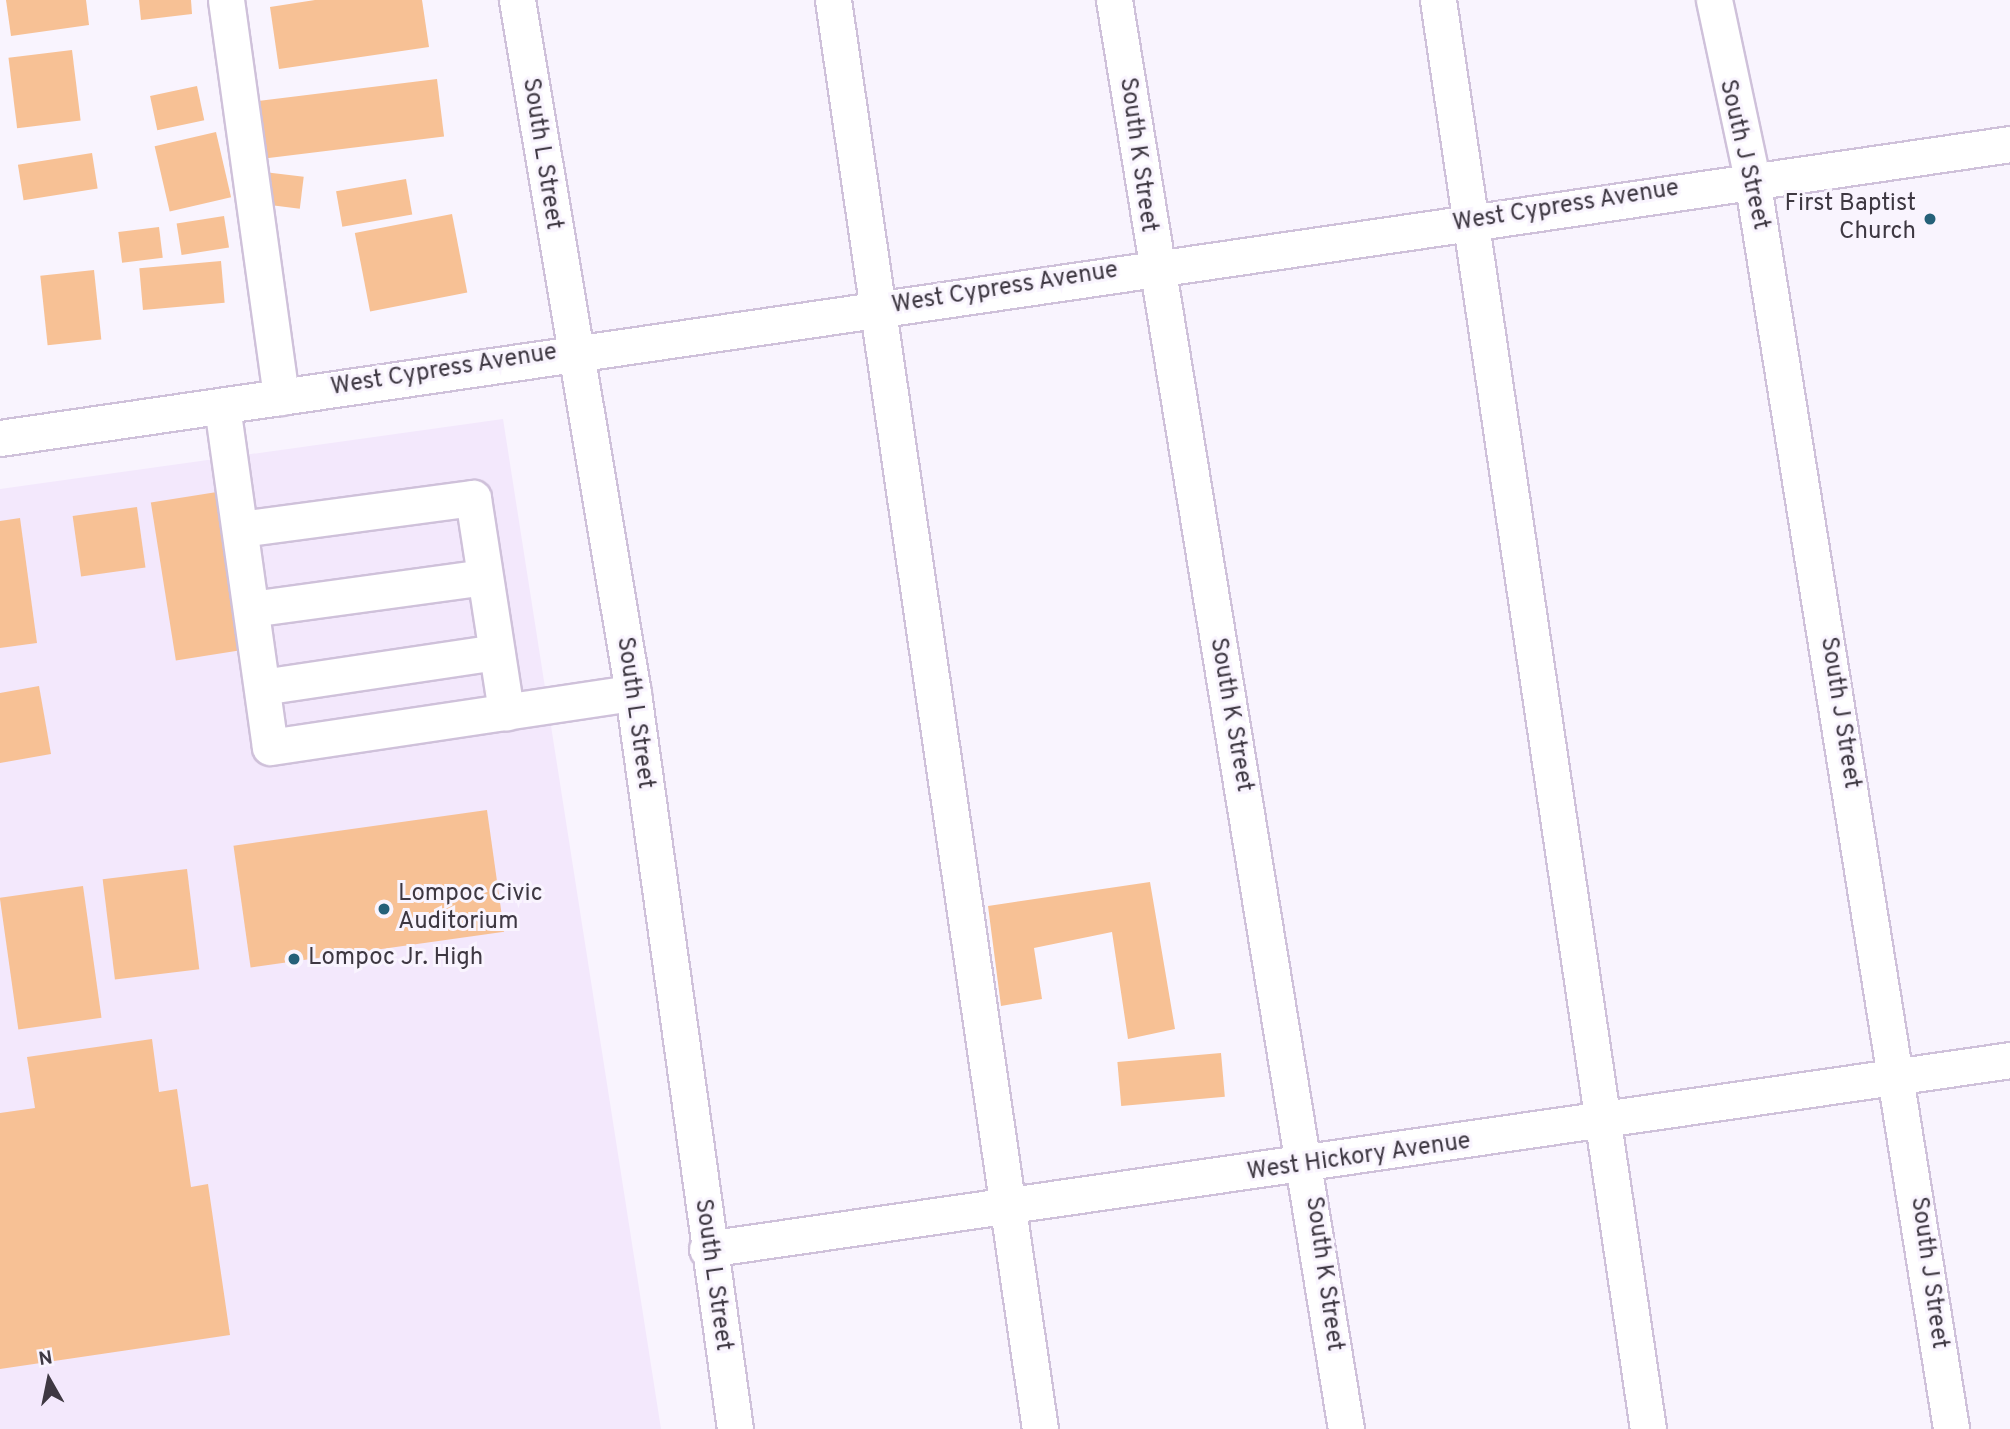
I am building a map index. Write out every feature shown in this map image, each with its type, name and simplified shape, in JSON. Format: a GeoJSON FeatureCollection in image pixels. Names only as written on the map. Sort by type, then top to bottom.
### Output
{"type":"FeatureCollection","features":[{"type":"Feature","properties":{"kind":"street"},"geometry":{"type":"LineString","coordinates":[[226,0],[281,397]]}},
{"type":"Feature","properties":{"kind":"street","name":"South L Street"},"geometry":{"type":"LineString","coordinates":[[517,0],[573,350],[633,694],[707,1249],[735,1429]]}},
{"type":"Feature","properties":{"kind":"street"},"geometry":{"type":"LineString","coordinates":[[833,0],[874,310],[1040,1429]]}},
{"type":"Feature","properties":{"kind":"street","name":"South K Street"},"geometry":{"type":"LineString","coordinates":[[1114,0],[1154,265],[1307,1165],[1346,1429]]}},
{"type":"Feature","properties":{"kind":"street"},"geometry":{"type":"LineString","coordinates":[[1437,0],[1648,1429]]}},
{"type":"Feature","properties":{"kind":"street","name":"South J Street"},"geometry":{"type":"LineString","coordinates":[[1714,0],[1752,179],[1898,1075],[1951,1429]]}},
{"type":"Feature","properties":{"kind":"street","name":"West Cypress Avenue"},"geometry":{"type":"LineString","coordinates":[[0,438],[281,397],[573,350],[874,310],[1154,265],[2010,144]]}},
{"type":"Feature","properties":{"kind":"street"},"geometry":{"type":"LineString","coordinates":[[222,406],[270,747],[633,694]]}},
{"type":"Feature","properties":{"kind":"street"},"geometry":{"type":"LineString","coordinates":[[240,529],[473,498],[506,712]]}},
{"type":"Feature","properties":{"kind":"street"},"geometry":{"type":"LineString","coordinates":[[251,609],[484,577]]}},
{"type":"Feature","properties":{"kind":"street"},"geometry":{"type":"LineString","coordinates":[[262,687],[496,652]]}},
{"type":"Feature","properties":{"kind":"street","name":"West Hickory Avenue"},"geometry":{"type":"LineString","coordinates":[[707,1249],[1602,1123],[1898,1075],[2010,1060]]}},
{"type":"Feature","properties":{"kind":"shaded area","name":"Lompoc Jr. High"},"geometry":{"type":"Polygon","coordinates":[[[503,419],[661,1429],[0,1429],[0,489],[503,419]]]}},
{"type":"Feature","properties":{"kind":"building"},"geometry":{"type":"Polygon","coordinates":[[[6,0],[86,0],[89,25],[11,36],[6,0]]]}},
{"type":"Feature","properties":{"kind":"building"},"geometry":{"type":"Polygon","coordinates":[[[139,0],[191,0],[192,14],[141,20],[139,0]]]}},
{"type":"Feature","properties":{"kind":"building"},"geometry":{"type":"Polygon","coordinates":[[[315,0],[422,0],[429,47],[279,69],[270,7],[315,0]]]}},
{"type":"Feature","properties":{"kind":"building"},"geometry":{"type":"Polygon","coordinates":[[[72,50],[81,120],[17,128],[8,58],[72,50]]]}},
{"type":"Feature","properties":{"kind":"building"},"geometry":{"type":"Polygon","coordinates":[[[437,79],[444,137],[256,160],[249,102],[437,79]]]}},
{"type":"Feature","properties":{"kind":"building"},"geometry":{"type":"Polygon","coordinates":[[[197,86],[204,120],[157,130],[150,96],[197,86]]]}},
{"type":"Feature","properties":{"kind":"building"},"geometry":{"type":"Polygon","coordinates":[[[216,132],[231,197],[170,211],[155,146],[216,132]]]}},
{"type":"Feature","properties":{"kind":"building"},"geometry":{"type":"Polygon","coordinates":[[[92,153],[98,189],[24,200],[18,165],[92,153]]]}},
{"type":"Feature","properties":{"kind":"building"},"geometry":{"type":"Polygon","coordinates":[[[264,172],[304,177],[300,209],[260,204],[264,172]]]}},
{"type":"Feature","properties":{"kind":"building"},"geometry":{"type":"Polygon","coordinates":[[[406,179],[412,214],[342,227],[336,191],[406,179]]]}},
{"type":"Feature","properties":{"kind":"building"},"geometry":{"type":"Polygon","coordinates":[[[452,214],[467,293],[370,311],[355,233],[452,214]]]}},
{"type":"Feature","properties":{"kind":"building"},"geometry":{"type":"Polygon","coordinates":[[[224,216],[229,248],[182,255],[177,224],[224,216]]]}},
{"type":"Feature","properties":{"kind":"building"},"geometry":{"type":"Polygon","coordinates":[[[159,227],[163,258],[122,263],[118,232],[159,227]]]}},
{"type":"Feature","properties":{"kind":"building"},"geometry":{"type":"Polygon","coordinates":[[[221,261],[225,303],[143,310],[139,268],[221,261]]]}},
{"type":"Feature","properties":{"kind":"building"},"geometry":{"type":"Polygon","coordinates":[[[94,270],[101,340],[48,345],[40,276],[94,270]]]}},
{"type":"Feature","properties":{"kind":"building"},"geometry":{"type":"Polygon","coordinates":[[[217,492],[242,650],[176,661],[151,502],[217,492]]]}},
{"type":"Feature","properties":{"kind":"building"},"geometry":{"type":"Polygon","coordinates":[[[137,507],[145,567],[81,576],[73,516],[137,507]]]}},
{"type":"Feature","properties":{"kind":"building"},"geometry":{"type":"Polygon","coordinates":[[[20,518],[37,643],[0,648],[0,521],[20,518]]]}},
{"type":"Feature","properties":{"kind":"building"},"geometry":{"type":"Polygon","coordinates":[[[39,686],[51,754],[0,763],[0,693],[39,686]]]}},
{"type":"Feature","properties":{"kind":"building"},"geometry":{"type":"Polygon","coordinates":[[[487,810],[504,932],[251,967],[233,846],[487,810]]]}},
{"type":"Feature","properties":{"kind":"building"},"geometry":{"type":"Polygon","coordinates":[[[187,869],[199,969],[115,980],[103,879],[187,869]]]}},
{"type":"Feature","properties":{"kind":"building"},"geometry":{"type":"Polygon","coordinates":[[[1150,882],[1175,1029],[1128,1039],[1112,932],[1034,948],[1042,999],[1001,1006],[988,906],[1150,882]]]}},
{"type":"Feature","properties":{"kind":"building"},"geometry":{"type":"Polygon","coordinates":[[[83,886],[102,1018],[18,1029],[0,898],[83,886]]]}},
{"type":"Feature","properties":{"kind":"building"},"geometry":{"type":"Polygon","coordinates":[[[152,1039],[159,1092],[177,1089],[191,1187],[208,1184],[230,1335],[0,1369],[0,1113],[35,1108],[27,1057],[152,1039]]]}},
{"type":"Feature","properties":{"kind":"building"},"geometry":{"type":"Polygon","coordinates":[[[1221,1053],[1225,1097],[1121,1106],[1117,1062],[1221,1053]]]}},
{"type":"Feature","properties":{"kind":"place","name":"First Baptist Church"},"geometry":{"type":"Point","coordinates":[1930,219]}},
{"type":"Feature","properties":{"kind":"place","name":"Lompoc Civic Auditorium"},"geometry":{"type":"Point","coordinates":[384,909]}},
{"type":"Feature","properties":{"kind":"place","name":"Lompoc Jr. High"},"geometry":{"type":"Point","coordinates":[294,959]}}]}
